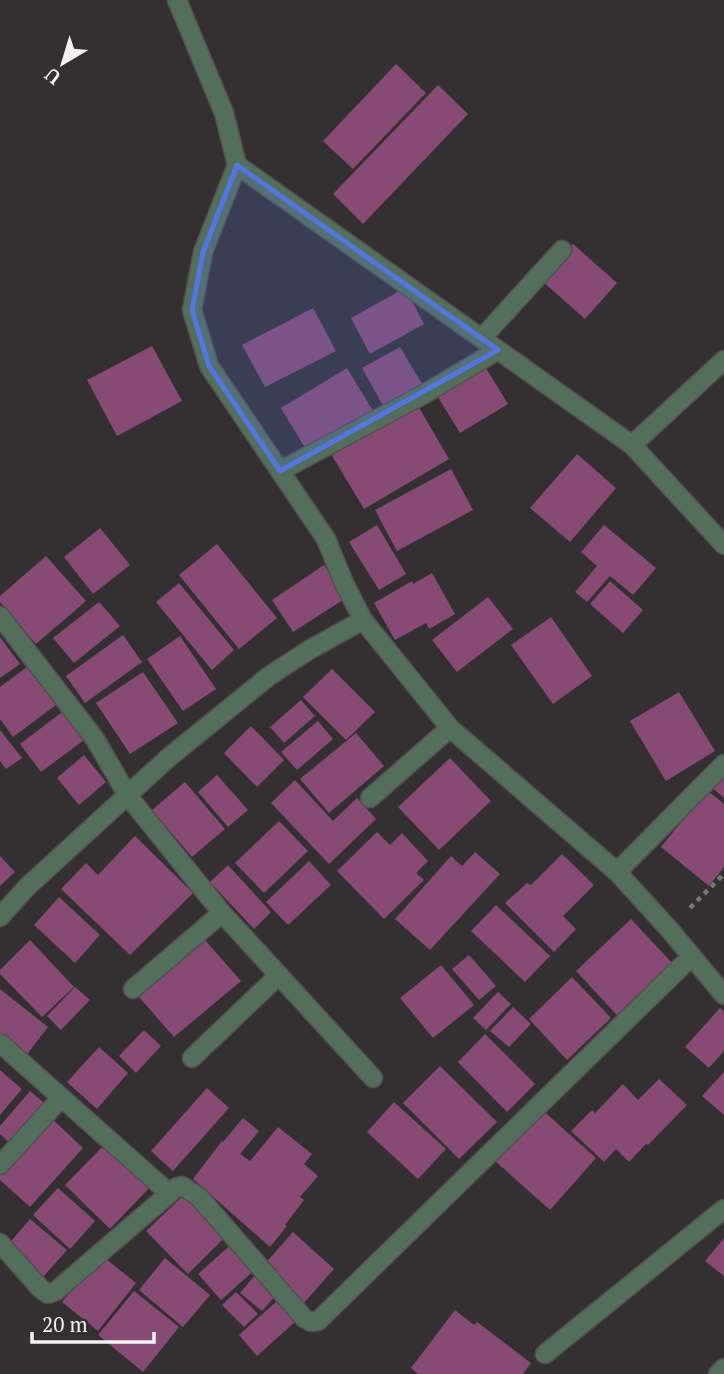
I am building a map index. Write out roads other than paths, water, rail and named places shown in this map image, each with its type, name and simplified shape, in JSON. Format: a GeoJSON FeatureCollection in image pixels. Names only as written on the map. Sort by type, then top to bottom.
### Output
{"type":"FeatureCollection","features":[{"type":"Feature","properties":{"kind":"street"},"geometry":{"type":"LineString","coordinates":[[177,0],[225,113],[237,165],[203,252],[192,310],[209,366],[326,539],[363,620],[450,728],[617,872],[724,995]]}},
{"type":"Feature","properties":{"kind":"street"},"geometry":{"type":"LineString","coordinates":[[237,165],[632,445],[724,545]]}},
{"type":"Feature","properties":{"kind":"street"},"geometry":{"type":"LineString","coordinates":[[482,338],[562,250]]}},
{"type":"Feature","properties":{"kind":"street"},"geometry":{"type":"LineString","coordinates":[[280,471],[426,393],[498,350]]}},
{"type":"Feature","properties":{"kind":"street"},"geometry":{"type":"LineString","coordinates":[[632,445],[724,360]]}},
{"type":"Feature","properties":{"kind":"street"},"geometry":{"type":"LineString","coordinates":[[0,616],[94,739],[128,796],[222,913],[373,1079]]}},
{"type":"Feature","properties":{"kind":"street"},"geometry":{"type":"LineString","coordinates":[[0,917],[27,887],[167,759],[269,676],[363,620]]}},
{"type":"Feature","properties":{"kind":"street"},"geometry":{"type":"LineString","coordinates":[[370,798],[450,728]]}},
{"type":"Feature","properties":{"kind":"street"},"geometry":{"type":"LineString","coordinates":[[617,872],[724,764]]}},
{"type":"Feature","properties":{"kind":"street"},"geometry":{"type":"LineString","coordinates":[[133,989],[222,913]]}},
{"type":"Feature","properties":{"kind":"street"},"geometry":{"type":"LineString","coordinates":[[0,1243],[48,1294],[56,1291],[177,1187],[182,1186],[200,1197],[304,1318],[311,1322],[318,1321],[691,957]]}},
{"type":"Feature","properties":{"kind":"street"},"geometry":{"type":"LineString","coordinates":[[192,1058],[279,975]]}},
{"type":"Feature","properties":{"kind":"street"},"geometry":{"type":"LineString","coordinates":[[0,1043],[169,1194]]}},
{"type":"Feature","properties":{"kind":"street"},"geometry":{"type":"LineString","coordinates":[[0,1164],[61,1098]]}},
{"type":"Feature","properties":{"kind":"street"},"geometry":{"type":"LineString","coordinates":[[545,1354],[724,1209]]}},
{"type":"Feature","properties":{"kind":"street"},"geometry":{"type":"LineString","coordinates":[[718,1374],[724,1368]]}}]}
